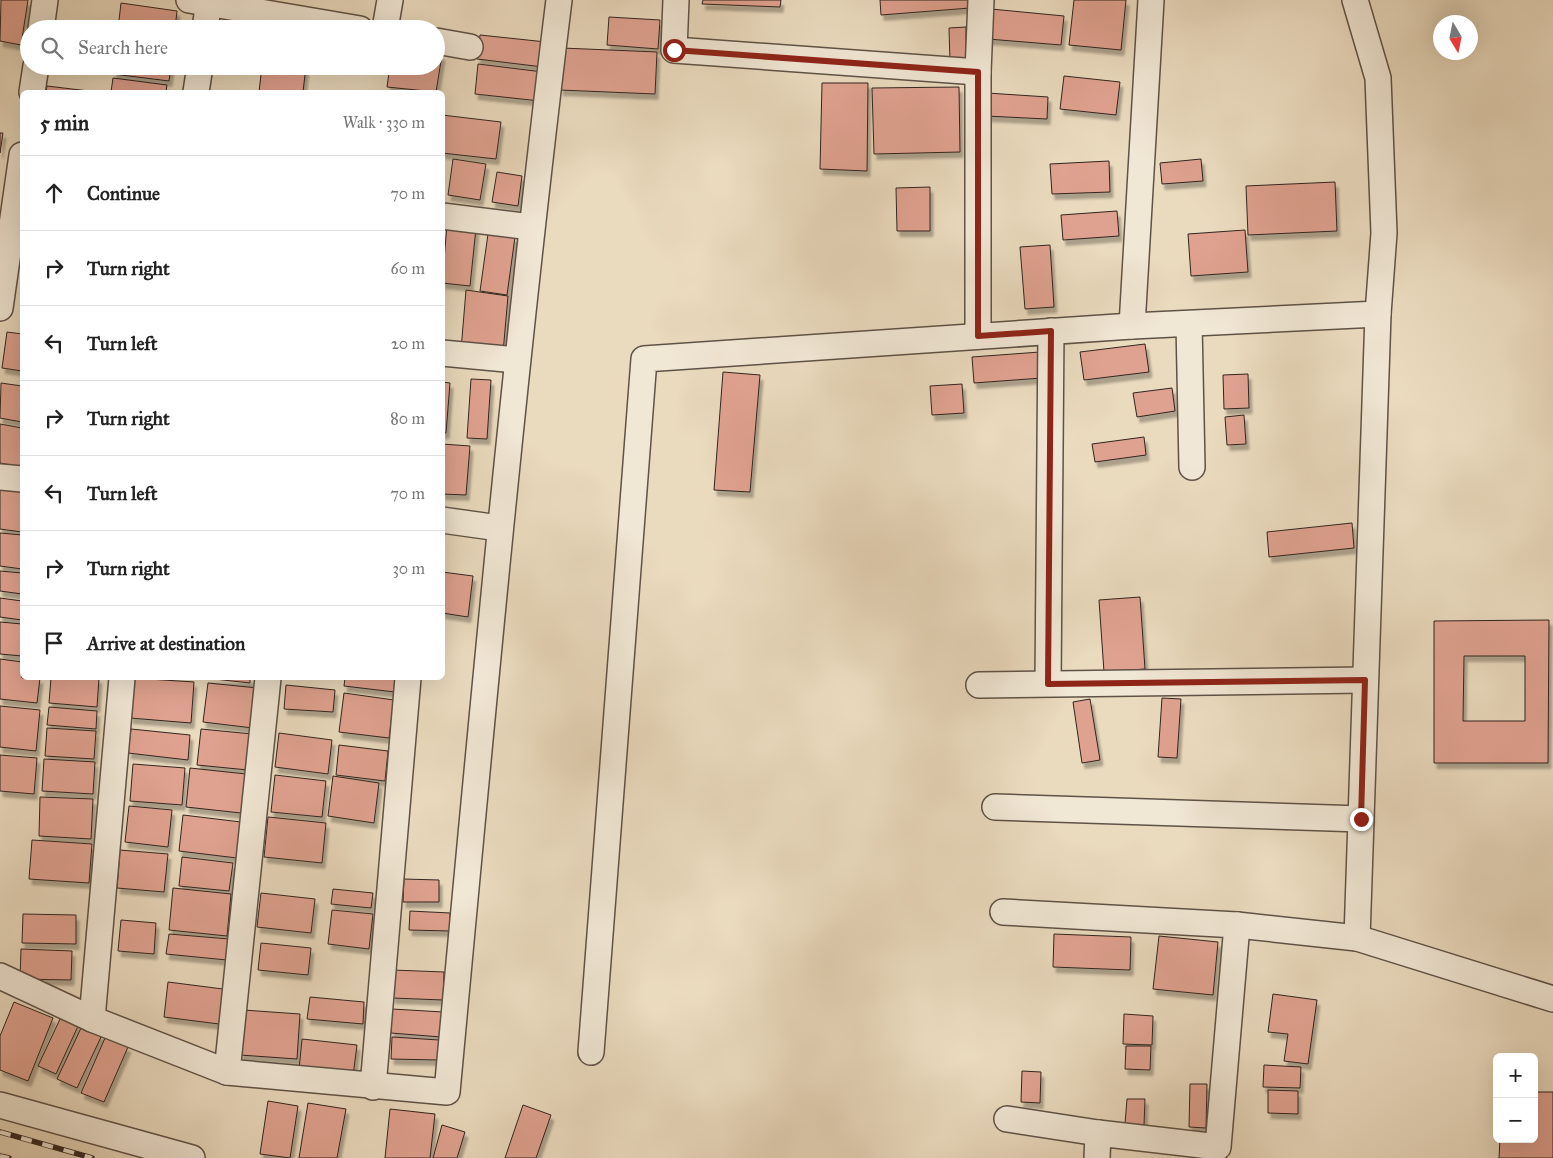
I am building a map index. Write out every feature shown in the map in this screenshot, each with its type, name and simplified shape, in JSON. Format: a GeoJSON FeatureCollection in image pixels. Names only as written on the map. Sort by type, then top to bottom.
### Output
{"type":"FeatureCollection","features":[{"type":"Feature","properties":{"kind":"street"},"geometry":{"type":"LineString","coordinates":[[42,20],[45,0]]}},
{"type":"Feature","properties":{"kind":"street"},"geometry":{"type":"LineString","coordinates":[[387,20],[390,0]]}},
{"type":"Feature","properties":{"kind":"street"},"geometry":{"type":"LineString","coordinates":[[0,976],[92,1020],[227,1072],[373,1087],[447,1092],[499,528],[531,227],[559,0]]}},
{"type":"Feature","properties":{"kind":"street"},"geometry":{"type":"LineString","coordinates":[[676,0],[674,50],[978,72]]}},
{"type":"Feature","properties":{"kind":"street"},"geometry":{"type":"LineString","coordinates":[[978,336],[978,72],[981,0]]}},
{"type":"Feature","properties":{"kind":"street"},"geometry":{"type":"LineString","coordinates":[[1132,326],[1150,0]]}},
{"type":"Feature","properties":{"kind":"street"},"geometry":{"type":"LineString","coordinates":[[1355,0],[1378,78],[1384,233],[1378,314],[1357,938]]}},
{"type":"Feature","properties":{"kind":"street"},"geometry":{"type":"LineString","coordinates":[[204,20],[203,1],[310,20]]}},
{"type":"Feature","properties":{"kind":"street"},"geometry":{"type":"LineString","coordinates":[[445,43],[470,47]]}},
{"type":"Feature","properties":{"kind":"street"},"geometry":{"type":"LineString","coordinates":[[32,90],[35,75]]}},
{"type":"Feature","properties":{"kind":"street"},"geometry":{"type":"LineString","coordinates":[[196,90],[199,75]]}},
{"type":"Feature","properties":{"kind":"street"},"geometry":{"type":"LineString","coordinates":[[0,308],[20,169]]}},
{"type":"Feature","properties":{"kind":"street"},"geometry":{"type":"LineString","coordinates":[[445,216],[531,227]]}},
{"type":"Feature","properties":{"kind":"street"},"geometry":{"type":"LineString","coordinates":[[590,1052],[644,359],[1132,326],[1378,314]]}},
{"type":"Feature","properties":{"kind":"street"},"geometry":{"type":"LineString","coordinates":[[1189,324],[1192,467]]}},
{"type":"Feature","properties":{"kind":"street"},"geometry":{"type":"LineString","coordinates":[[1048,684],[1051,331]]}},
{"type":"Feature","properties":{"kind":"street"},"geometry":{"type":"LineString","coordinates":[[445,352],[517,360]]}},
{"type":"Feature","properties":{"kind":"street"},"geometry":{"type":"LineString","coordinates":[[0,477],[20,479]]}},
{"type":"Feature","properties":{"kind":"street"},"geometry":{"type":"LineString","coordinates":[[445,520],[499,528]]}},
{"type":"Feature","properties":{"kind":"street"},"geometry":{"type":"LineString","coordinates":[[92,1020],[122,680]]}},
{"type":"Feature","properties":{"kind":"street"},"geometry":{"type":"LineString","coordinates":[[227,1072],[268,680]]}},
{"type":"Feature","properties":{"kind":"street"},"geometry":{"type":"LineString","coordinates":[[373,1087],[408,680]]}},
{"type":"Feature","properties":{"kind":"street"},"geometry":{"type":"LineString","coordinates":[[979,685],[1365,680]]}},
{"type":"Feature","properties":{"kind":"street"},"geometry":{"type":"LineString","coordinates":[[996,807],[1361,819]]}},
{"type":"Feature","properties":{"kind":"street"},"geometry":{"type":"LineString","coordinates":[[1003,912],[1237,925],[1357,938],[1553,999]]}},
{"type":"Feature","properties":{"kind":"street"},"geometry":{"type":"LineString","coordinates":[[1007,1119],[1098,1133],[1218,1147],[1237,925]]}},
{"type":"Feature","properties":{"kind":"street"},"geometry":{"type":"LineString","coordinates":[[0,1105],[192,1158]]}},
{"type":"Feature","properties":{"kind":"street"},"geometry":{"type":"LineString","coordinates":[[1097,1158],[1098,1133]]}},
{"type":"Feature","properties":{"kind":"building"},"geometry":{"type":"Polygon","coordinates":[[[1,0],[28,0],[25,20],[20,20],[20,45],[0,41],[1,0]]]}},
{"type":"Feature","properties":{"kind":"building"},"geometry":{"type":"Polygon","coordinates":[[[703,0],[781,0],[780,7],[702,4],[703,0]]]}},
{"type":"Feature","properties":{"kind":"building"},"geometry":{"type":"Polygon","coordinates":[[[880,0],[969,0],[970,8],[881,15],[880,0]]]}},
{"type":"Feature","properties":{"kind":"building"},"geometry":{"type":"Polygon","coordinates":[[[1074,0],[1126,0],[1121,50],[1069,45],[1074,0]]]}},
{"type":"Feature","properties":{"kind":"building"},"geometry":{"type":"Polygon","coordinates":[[[121,3],[177,11],[176,20],[119,20],[121,3]]]}},
{"type":"Feature","properties":{"kind":"building"},"geometry":{"type":"Polygon","coordinates":[[[991,9],[1064,16],[1061,45],[988,39],[991,9]]]}},
{"type":"Feature","properties":{"kind":"building"},"geometry":{"type":"Polygon","coordinates":[[[609,17],[660,20],[658,49],[607,45],[609,17]]]}},
{"type":"Feature","properties":{"kind":"building"},"geometry":{"type":"Polygon","coordinates":[[[966,27],[966,62],[950,62],[949,28],[966,27]]]}},
{"type":"Feature","properties":{"kind":"building"},"geometry":{"type":"Polygon","coordinates":[[[480,35],[546,42],[543,67],[477,59],[480,35]]]}},
{"type":"Feature","properties":{"kind":"building"},"geometry":{"type":"Polygon","coordinates":[[[562,48],[657,52],[655,94],[560,90],[562,48]]]}},
{"type":"Feature","properties":{"kind":"building"},"geometry":{"type":"Polygon","coordinates":[[[478,64],[543,72],[540,101],[475,94],[478,64]]]}},
{"type":"Feature","properties":{"kind":"building"},"geometry":{"type":"Polygon","coordinates":[[[121,75],[170,75],[169,81],[121,75]]]}},
{"type":"Feature","properties":{"kind":"building"},"geometry":{"type":"Polygon","coordinates":[[[261,75],[305,75],[303,90],[259,90],[261,75]]]}},
{"type":"Feature","properties":{"kind":"building"},"geometry":{"type":"Polygon","coordinates":[[[389,75],[439,75],[436,90],[387,87],[389,75]]]}},
{"type":"Feature","properties":{"kind":"building"},"geometry":{"type":"Polygon","coordinates":[[[1064,76],[1120,82],[1116,115],[1060,109],[1064,76]]]}},
{"type":"Feature","properties":{"kind":"building"},"geometry":{"type":"Polygon","coordinates":[[[113,78],[167,85],[166,90],[111,90],[113,78]]]}},
{"type":"Feature","properties":{"kind":"building"},"geometry":{"type":"Polygon","coordinates":[[[822,83],[868,83],[867,171],[820,169],[822,83]]]}},
{"type":"Feature","properties":{"kind":"building"},"geometry":{"type":"Polygon","coordinates":[[[47,86],[80,90],[46,90],[47,86]]]}},
{"type":"Feature","properties":{"kind":"building"},"geometry":{"type":"Polygon","coordinates":[[[959,87],[960,152],[874,154],[872,88],[959,87]]]}},
{"type":"Feature","properties":{"kind":"building"},"geometry":{"type":"Polygon","coordinates":[[[987,93],[1048,97],[1047,119],[986,116],[987,93]]]}},
{"type":"Feature","properties":{"kind":"building"},"geometry":{"type":"Polygon","coordinates":[[[445,115],[501,122],[496,159],[445,153],[445,115]]]}},
{"type":"Feature","properties":{"kind":"building"},"geometry":{"type":"Polygon","coordinates":[[[0,133],[3,133],[0,153],[0,133]]]}},
{"type":"Feature","properties":{"kind":"building"},"geometry":{"type":"Polygon","coordinates":[[[453,159],[486,164],[480,200],[448,195],[453,159]]]}},
{"type":"Feature","properties":{"kind":"building"},"geometry":{"type":"Polygon","coordinates":[[[1201,159],[1203,181],[1162,184],[1160,163],[1201,159]]]}},
{"type":"Feature","properties":{"kind":"building"},"geometry":{"type":"Polygon","coordinates":[[[1109,161],[1110,192],[1052,194],[1050,164],[1109,161]]]}},
{"type":"Feature","properties":{"kind":"building"},"geometry":{"type":"Polygon","coordinates":[[[497,172],[522,176],[518,206],[492,202],[497,172]]]}},
{"type":"Feature","properties":{"kind":"building"},"geometry":{"type":"Polygon","coordinates":[[[1335,182],[1337,231],[1248,235],[1246,186],[1335,182]]]}},
{"type":"Feature","properties":{"kind":"building"},"geometry":{"type":"Polygon","coordinates":[[[930,187],[930,231],[897,231],[896,188],[930,187]]]}},
{"type":"Feature","properties":{"kind":"building"},"geometry":{"type":"Polygon","coordinates":[[[1117,211],[1119,236],[1063,240],[1061,215],[1117,211]]]}},
{"type":"Feature","properties":{"kind":"building"},"geometry":{"type":"Polygon","coordinates":[[[447,225],[476,228],[470,286],[445,283],[447,225]]]}},
{"type":"Feature","properties":{"kind":"building"},"geometry":{"type":"Polygon","coordinates":[[[1245,230],[1248,272],[1191,276],[1188,234],[1245,230]]]}},
{"type":"Feature","properties":{"kind":"building"},"geometry":{"type":"Polygon","coordinates":[[[488,234],[515,237],[507,295],[480,291],[488,234]]]}},
{"type":"Feature","properties":{"kind":"building"},"geometry":{"type":"Polygon","coordinates":[[[1050,245],[1054,307],[1025,309],[1020,247],[1050,245]]]}},
{"type":"Feature","properties":{"kind":"building"},"geometry":{"type":"Polygon","coordinates":[[[466,290],[508,296],[503,353],[461,350],[466,290]]]}},
{"type":"Feature","properties":{"kind":"building"},"geometry":{"type":"Polygon","coordinates":[[[7,332],[20,334],[20,371],[2,368],[7,332]]]}},
{"type":"Feature","properties":{"kind":"building"},"geometry":{"type":"Polygon","coordinates":[[[1145,344],[1149,372],[1084,380],[1080,352],[1145,344]]]}},
{"type":"Feature","properties":{"kind":"building"},"geometry":{"type":"Polygon","coordinates":[[[1040,352],[1042,378],[974,383],[972,357],[1040,352]]]}},
{"type":"Feature","properties":{"kind":"building"},"geometry":{"type":"Polygon","coordinates":[[[723,372],[760,375],[750,492],[714,490],[723,372]]]}},
{"type":"Feature","properties":{"kind":"building"},"geometry":{"type":"Polygon","coordinates":[[[1248,374],[1249,408],[1224,409],[1223,375],[1248,374]]]}},
{"type":"Feature","properties":{"kind":"building"},"geometry":{"type":"Polygon","coordinates":[[[471,379],[491,380],[487,439],[467,438],[471,379]]]}},
{"type":"Feature","properties":{"kind":"building"},"geometry":{"type":"Polygon","coordinates":[[[445,382],[450,383],[445,433],[445,382]]]}},
{"type":"Feature","properties":{"kind":"building"},"geometry":{"type":"Polygon","coordinates":[[[1,383],[20,386],[20,422],[0,418],[1,383]]]}},
{"type":"Feature","properties":{"kind":"building"},"geometry":{"type":"Polygon","coordinates":[[[962,384],[964,413],[932,415],[930,386],[962,384]]]}},
{"type":"Feature","properties":{"kind":"building"},"geometry":{"type":"Polygon","coordinates":[[[1172,388],[1175,411],[1137,417],[1133,393],[1172,388]]]}},
{"type":"Feature","properties":{"kind":"building"},"geometry":{"type":"Polygon","coordinates":[[[1244,415],[1246,444],[1227,445],[1225,417],[1244,415]]]}},
{"type":"Feature","properties":{"kind":"building"},"geometry":{"type":"Polygon","coordinates":[[[0,424],[20,428],[20,467],[0,463],[0,424]]]}},
{"type":"Feature","properties":{"kind":"building"},"geometry":{"type":"Polygon","coordinates":[[[1144,437],[1146,455],[1095,462],[1092,444],[1144,437]]]}},
{"type":"Feature","properties":{"kind":"building"},"geometry":{"type":"Polygon","coordinates":[[[445,444],[470,446],[466,495],[445,494],[445,444]]]}},
{"type":"Feature","properties":{"kind":"building"},"geometry":{"type":"Polygon","coordinates":[[[0,490],[20,492],[20,532],[0,529],[0,490]]]}},
{"type":"Feature","properties":{"kind":"building"},"geometry":{"type":"Polygon","coordinates":[[[1352,523],[1354,548],[1269,557],[1267,532],[1352,523]]]}},
{"type":"Feature","properties":{"kind":"building"},"geometry":{"type":"Polygon","coordinates":[[[0,533],[20,535],[20,569],[0,566],[0,533]]]}},
{"type":"Feature","properties":{"kind":"building"},"geometry":{"type":"Polygon","coordinates":[[[0,571],[20,573],[20,594],[0,591],[0,571]]]}},
{"type":"Feature","properties":{"kind":"building"},"geometry":{"type":"Polygon","coordinates":[[[445,572],[473,576],[468,617],[445,613],[445,572]]]}},
{"type":"Feature","properties":{"kind":"building"},"geometry":{"type":"Polygon","coordinates":[[[1140,597],[1145,669],[1104,672],[1099,600],[1140,597]]]}},
{"type":"Feature","properties":{"kind":"building"},"geometry":{"type":"Polygon","coordinates":[[[0,598],[20,601],[20,620],[0,617],[0,598]]]}},
{"type":"Feature","properties":{"kind":"building"},"geometry":{"type":"Polygon","coordinates":[[[1549,620],[1548,763],[1434,763],[1434,621],[1549,620]],[[1464,656],[1463,721],[1525,721],[1525,656],[1464,656]]]}},
{"type":"Feature","properties":{"kind":"building"},"geometry":{"type":"Polygon","coordinates":[[[0,622],[20,624],[20,656],[0,654],[0,622]]]}},
{"type":"Feature","properties":{"kind":"building"},"geometry":{"type":"Polygon","coordinates":[[[0,659],[20,662],[20,680],[40,680],[37,703],[0,699],[0,659]]]}},
{"type":"Feature","properties":{"kind":"building"},"geometry":{"type":"Polygon","coordinates":[[[51,680],[99,680],[97,707],[49,703],[51,680]]]}},
{"type":"Feature","properties":{"kind":"building"},"geometry":{"type":"Polygon","coordinates":[[[133,680],[194,682],[191,723],[130,718],[133,680]]]}},
{"type":"Feature","properties":{"kind":"building"},"geometry":{"type":"Polygon","coordinates":[[[223,680],[250,680],[250,683],[223,680]]]}},
{"type":"Feature","properties":{"kind":"building"},"geometry":{"type":"Polygon","coordinates":[[[345,680],[397,680],[395,692],[344,686],[345,680]]]}},
{"type":"Feature","properties":{"kind":"building"},"geometry":{"type":"Polygon","coordinates":[[[208,683],[258,688],[253,728],[203,722],[208,683]]]}},
{"type":"Feature","properties":{"kind":"building"},"geometry":{"type":"Polygon","coordinates":[[[286,685],[335,690],[333,712],[284,709],[286,685]]]}},
{"type":"Feature","properties":{"kind":"building"},"geometry":{"type":"Polygon","coordinates":[[[344,693],[394,700],[389,738],[339,732],[344,693]]]}},
{"type":"Feature","properties":{"kind":"building"},"geometry":{"type":"Polygon","coordinates":[[[1162,698],[1181,699],[1177,758],[1158,757],[1162,698]]]}},
{"type":"Feature","properties":{"kind":"building"},"geometry":{"type":"Polygon","coordinates":[[[1090,699],[1100,760],[1082,763],[1073,702],[1090,699]]]}},
{"type":"Feature","properties":{"kind":"building"},"geometry":{"type":"Polygon","coordinates":[[[0,706],[40,710],[36,751],[0,747],[0,706]]]}},
{"type":"Feature","properties":{"kind":"building"},"geometry":{"type":"Polygon","coordinates":[[[49,707],[97,711],[96,729],[47,725],[49,707]]]}},
{"type":"Feature","properties":{"kind":"building"},"geometry":{"type":"Polygon","coordinates":[[[47,728],[96,731],[94,759],[45,756],[47,728]]]}},
{"type":"Feature","properties":{"kind":"building"},"geometry":{"type":"Polygon","coordinates":[[[131,729],[190,735],[188,760],[128,753],[131,729]]]}},
{"type":"Feature","properties":{"kind":"building"},"geometry":{"type":"Polygon","coordinates":[[[201,729],[252,734],[248,770],[197,765],[201,729]]]}},
{"type":"Feature","properties":{"kind":"building"},"geometry":{"type":"Polygon","coordinates":[[[279,733],[332,740],[328,774],[275,767],[279,733]]]}},
{"type":"Feature","properties":{"kind":"building"},"geometry":{"type":"Polygon","coordinates":[[[339,745],[388,751],[385,781],[336,775],[339,745]]]}},
{"type":"Feature","properties":{"kind":"building"},"geometry":{"type":"Polygon","coordinates":[[[0,755],[37,758],[34,794],[0,791],[0,755]]]}},
{"type":"Feature","properties":{"kind":"building"},"geometry":{"type":"Polygon","coordinates":[[[44,759],[95,762],[93,794],[42,791],[44,759]]]}},
{"type":"Feature","properties":{"kind":"building"},"geometry":{"type":"Polygon","coordinates":[[[133,764],[185,768],[182,805],[130,801],[133,764]]]}},
{"type":"Feature","properties":{"kind":"building"},"geometry":{"type":"Polygon","coordinates":[[[190,768],[246,774],[241,813],[186,807],[190,768]]]}},
{"type":"Feature","properties":{"kind":"building"},"geometry":{"type":"Polygon","coordinates":[[[275,775],[326,781],[322,817],[271,812],[275,775]]]}},
{"type":"Feature","properties":{"kind":"building"},"geometry":{"type":"Polygon","coordinates":[[[333,776],[379,783],[374,823],[328,816],[333,776]]]}},
{"type":"Feature","properties":{"kind":"building"},"geometry":{"type":"Polygon","coordinates":[[[40,797],[93,799],[91,839],[39,836],[40,797]]]}},
{"type":"Feature","properties":{"kind":"building"},"geometry":{"type":"Polygon","coordinates":[[[129,806],[172,810],[168,847],[125,842],[129,806]]]}},
{"type":"Feature","properties":{"kind":"building"},"geometry":{"type":"Polygon","coordinates":[[[183,815],[241,822],[237,858],[179,851],[183,815]]]}},
{"type":"Feature","properties":{"kind":"building"},"geometry":{"type":"Polygon","coordinates":[[[268,817],[326,823],[322,863],[264,857],[268,817]]]}},
{"type":"Feature","properties":{"kind":"building"},"geometry":{"type":"Polygon","coordinates":[[[32,840],[92,844],[89,883],[29,879],[32,840]]]}},
{"type":"Feature","properties":{"kind":"building"},"geometry":{"type":"Polygon","coordinates":[[[120,850],[168,854],[164,892],[117,888],[120,850]]]}},
{"type":"Feature","properties":{"kind":"building"},"geometry":{"type":"Polygon","coordinates":[[[182,857],[233,863],[229,891],[179,886],[182,857]]]}},
{"type":"Feature","properties":{"kind":"building"},"geometry":{"type":"Polygon","coordinates":[[[404,879],[439,880],[439,902],[403,902],[404,879]]]}},
{"type":"Feature","properties":{"kind":"building"},"geometry":{"type":"Polygon","coordinates":[[[173,888],[231,894],[227,936],[169,930],[173,888]]]}},
{"type":"Feature","properties":{"kind":"building"},"geometry":{"type":"Polygon","coordinates":[[[333,889],[373,893],[371,908],[331,904],[333,889]]]}},
{"type":"Feature","properties":{"kind":"building"},"geometry":{"type":"Polygon","coordinates":[[[261,893],[315,899],[311,933],[257,927],[261,893]]]}},
{"type":"Feature","properties":{"kind":"building"},"geometry":{"type":"Polygon","coordinates":[[[332,910],[373,914],[369,949],[328,944],[332,910]]]}},
{"type":"Feature","properties":{"kind":"building"},"geometry":{"type":"Polygon","coordinates":[[[410,911],[450,913],[450,931],[409,930],[410,911]]]}},
{"type":"Feature","properties":{"kind":"building"},"geometry":{"type":"Polygon","coordinates":[[[23,914],[76,915],[76,944],[22,943],[23,914]]]}},
{"type":"Feature","properties":{"kind":"building"},"geometry":{"type":"Polygon","coordinates":[[[121,920],[156,923],[154,954],[118,951],[121,920]]]}},
{"type":"Feature","properties":{"kind":"building"},"geometry":{"type":"Polygon","coordinates":[[[169,934],[229,939],[227,960],[166,954],[169,934]]]}},
{"type":"Feature","properties":{"kind":"building"},"geometry":{"type":"Polygon","coordinates":[[[1054,934],[1131,937],[1130,970],[1053,967],[1054,934]]]}},
{"type":"Feature","properties":{"kind":"building"},"geometry":{"type":"Polygon","coordinates":[[[1159,936],[1218,942],[1213,995],[1153,989],[1159,936]]]}},
{"type":"Feature","properties":{"kind":"building"},"geometry":{"type":"Polygon","coordinates":[[[261,943],[311,948],[308,975],[258,970],[261,943]]]}},
{"type":"Feature","properties":{"kind":"building"},"geometry":{"type":"Polygon","coordinates":[[[21,949],[72,951],[71,980],[20,979],[21,949]]]}},
{"type":"Feature","properties":{"kind":"building"},"geometry":{"type":"Polygon","coordinates":[[[393,970],[444,972],[443,1000],[392,998],[393,970]]]}},
{"type":"Feature","properties":{"kind":"building"},"geometry":{"type":"Polygon","coordinates":[[[168,982],[223,989],[219,1024],[164,1017],[168,982]]]}},
{"type":"Feature","properties":{"kind":"building"},"geometry":{"type":"Polygon","coordinates":[[[1273,994],[1317,1000],[1308,1064],[1284,1061],[1288,1034],[1268,1032],[1273,994]]]}},
{"type":"Feature","properties":{"kind":"building"},"geometry":{"type":"Polygon","coordinates":[[[310,997],[364,1002],[363,1024],[307,1019],[310,997]]]}},
{"type":"Feature","properties":{"kind":"building"},"geometry":{"type":"Polygon","coordinates":[[[14,1002],[53,1018],[28,1081],[0,1070],[0,1036],[14,1002]]]}},
{"type":"Feature","properties":{"kind":"building"},"geometry":{"type":"Polygon","coordinates":[[[392,1009],[443,1012],[441,1037],[391,1033],[392,1009]]]}},
{"type":"Feature","properties":{"kind":"building"},"geometry":{"type":"Polygon","coordinates":[[[243,1010],[300,1014],[297,1059],[240,1055],[243,1010]]]}},
{"type":"Feature","properties":{"kind":"building"},"geometry":{"type":"Polygon","coordinates":[[[1124,1014],[1153,1016],[1152,1045],[1123,1044],[1124,1014]]]}},
{"type":"Feature","properties":{"kind":"building"},"geometry":{"type":"Polygon","coordinates":[[[61,1017],[79,1024],[56,1074],[38,1066],[61,1017]]]}},
{"type":"Feature","properties":{"kind":"building"},"geometry":{"type":"Polygon","coordinates":[[[82,1026],[102,1035],[77,1088],[57,1079],[82,1026]]]}},
{"type":"Feature","properties":{"kind":"building"},"geometry":{"type":"Polygon","coordinates":[[[392,1037],[439,1040],[438,1060],[391,1059],[392,1037]]]}},
{"type":"Feature","properties":{"kind":"building"},"geometry":{"type":"Polygon","coordinates":[[[105,1038],[128,1047],[104,1102],[81,1093],[105,1038]]]}},
{"type":"Feature","properties":{"kind":"building"},"geometry":{"type":"Polygon","coordinates":[[[302,1039],[357,1045],[353,1076],[299,1070],[302,1039]]]}},
{"type":"Feature","properties":{"kind":"building"},"geometry":{"type":"Polygon","coordinates":[[[1126,1046],[1151,1046],[1150,1070],[1125,1069],[1126,1046]]]}},
{"type":"Feature","properties":{"kind":"building"},"geometry":{"type":"Polygon","coordinates":[[[1264,1065],[1301,1067],[1300,1088],[1263,1087],[1264,1065]]]}},
{"type":"Feature","properties":{"kind":"building"},"geometry":{"type":"Polygon","coordinates":[[[1022,1071],[1041,1072],[1040,1103],[1021,1102],[1022,1071]]]}},
{"type":"Feature","properties":{"kind":"building"},"geometry":{"type":"Polygon","coordinates":[[[1190,1084],[1207,1084],[1206,1128],[1189,1127],[1190,1084]]]}},
{"type":"Feature","properties":{"kind":"building"},"geometry":{"type":"Polygon","coordinates":[[[1268,1090],[1298,1091],[1298,1114],[1268,1113],[1268,1090]]]}},
{"type":"Feature","properties":{"kind":"building"},"geometry":{"type":"Polygon","coordinates":[[[1538,1092],[1553,1092],[1553,1158],[1499,1158],[1500,1143],[1538,1143],[1538,1092]]]}},
{"type":"Feature","properties":{"kind":"building"},"geometry":{"type":"Polygon","coordinates":[[[1127,1099],[1145,1099],[1144,1125],[1125,1124],[1127,1099]]]}},
{"type":"Feature","properties":{"kind":"building"},"geometry":{"type":"Polygon","coordinates":[[[268,1101],[298,1106],[290,1158],[260,1154],[268,1101]]]}},
{"type":"Feature","properties":{"kind":"building"},"geometry":{"type":"Polygon","coordinates":[[[308,1103],[346,1109],[337,1158],[299,1158],[308,1103]]]}},
{"type":"Feature","properties":{"kind":"building"},"geometry":{"type":"Polygon","coordinates":[[[523,1105],[551,1115],[536,1158],[505,1158],[523,1105]]]}},
{"type":"Feature","properties":{"kind":"building"},"geometry":{"type":"Polygon","coordinates":[[[390,1109],[435,1114],[430,1158],[385,1158],[390,1109]]]}},
{"type":"Feature","properties":{"kind":"building"},"geometry":{"type":"Polygon","coordinates":[[[442,1125],[465,1132],[457,1158],[433,1158],[442,1125]]]}},
{"type":"Feature","properties":{"kind":"railway"},"geometry":{"type":"LineString","coordinates":[[0,1132],[92,1158]]}},
{"type":"Feature","properties":{"kind":"railway"},"geometry":{"type":"LineString","coordinates":[[0,1156],[9,1158]]}},
{"type":"Feature","properties":{"kind":"route"},"geometry":{"type":"LineString","coordinates":[[674,50],[978,72],[978,336],[1051,331],[1048,684],[1365,680],[1361,819]]}}]}
